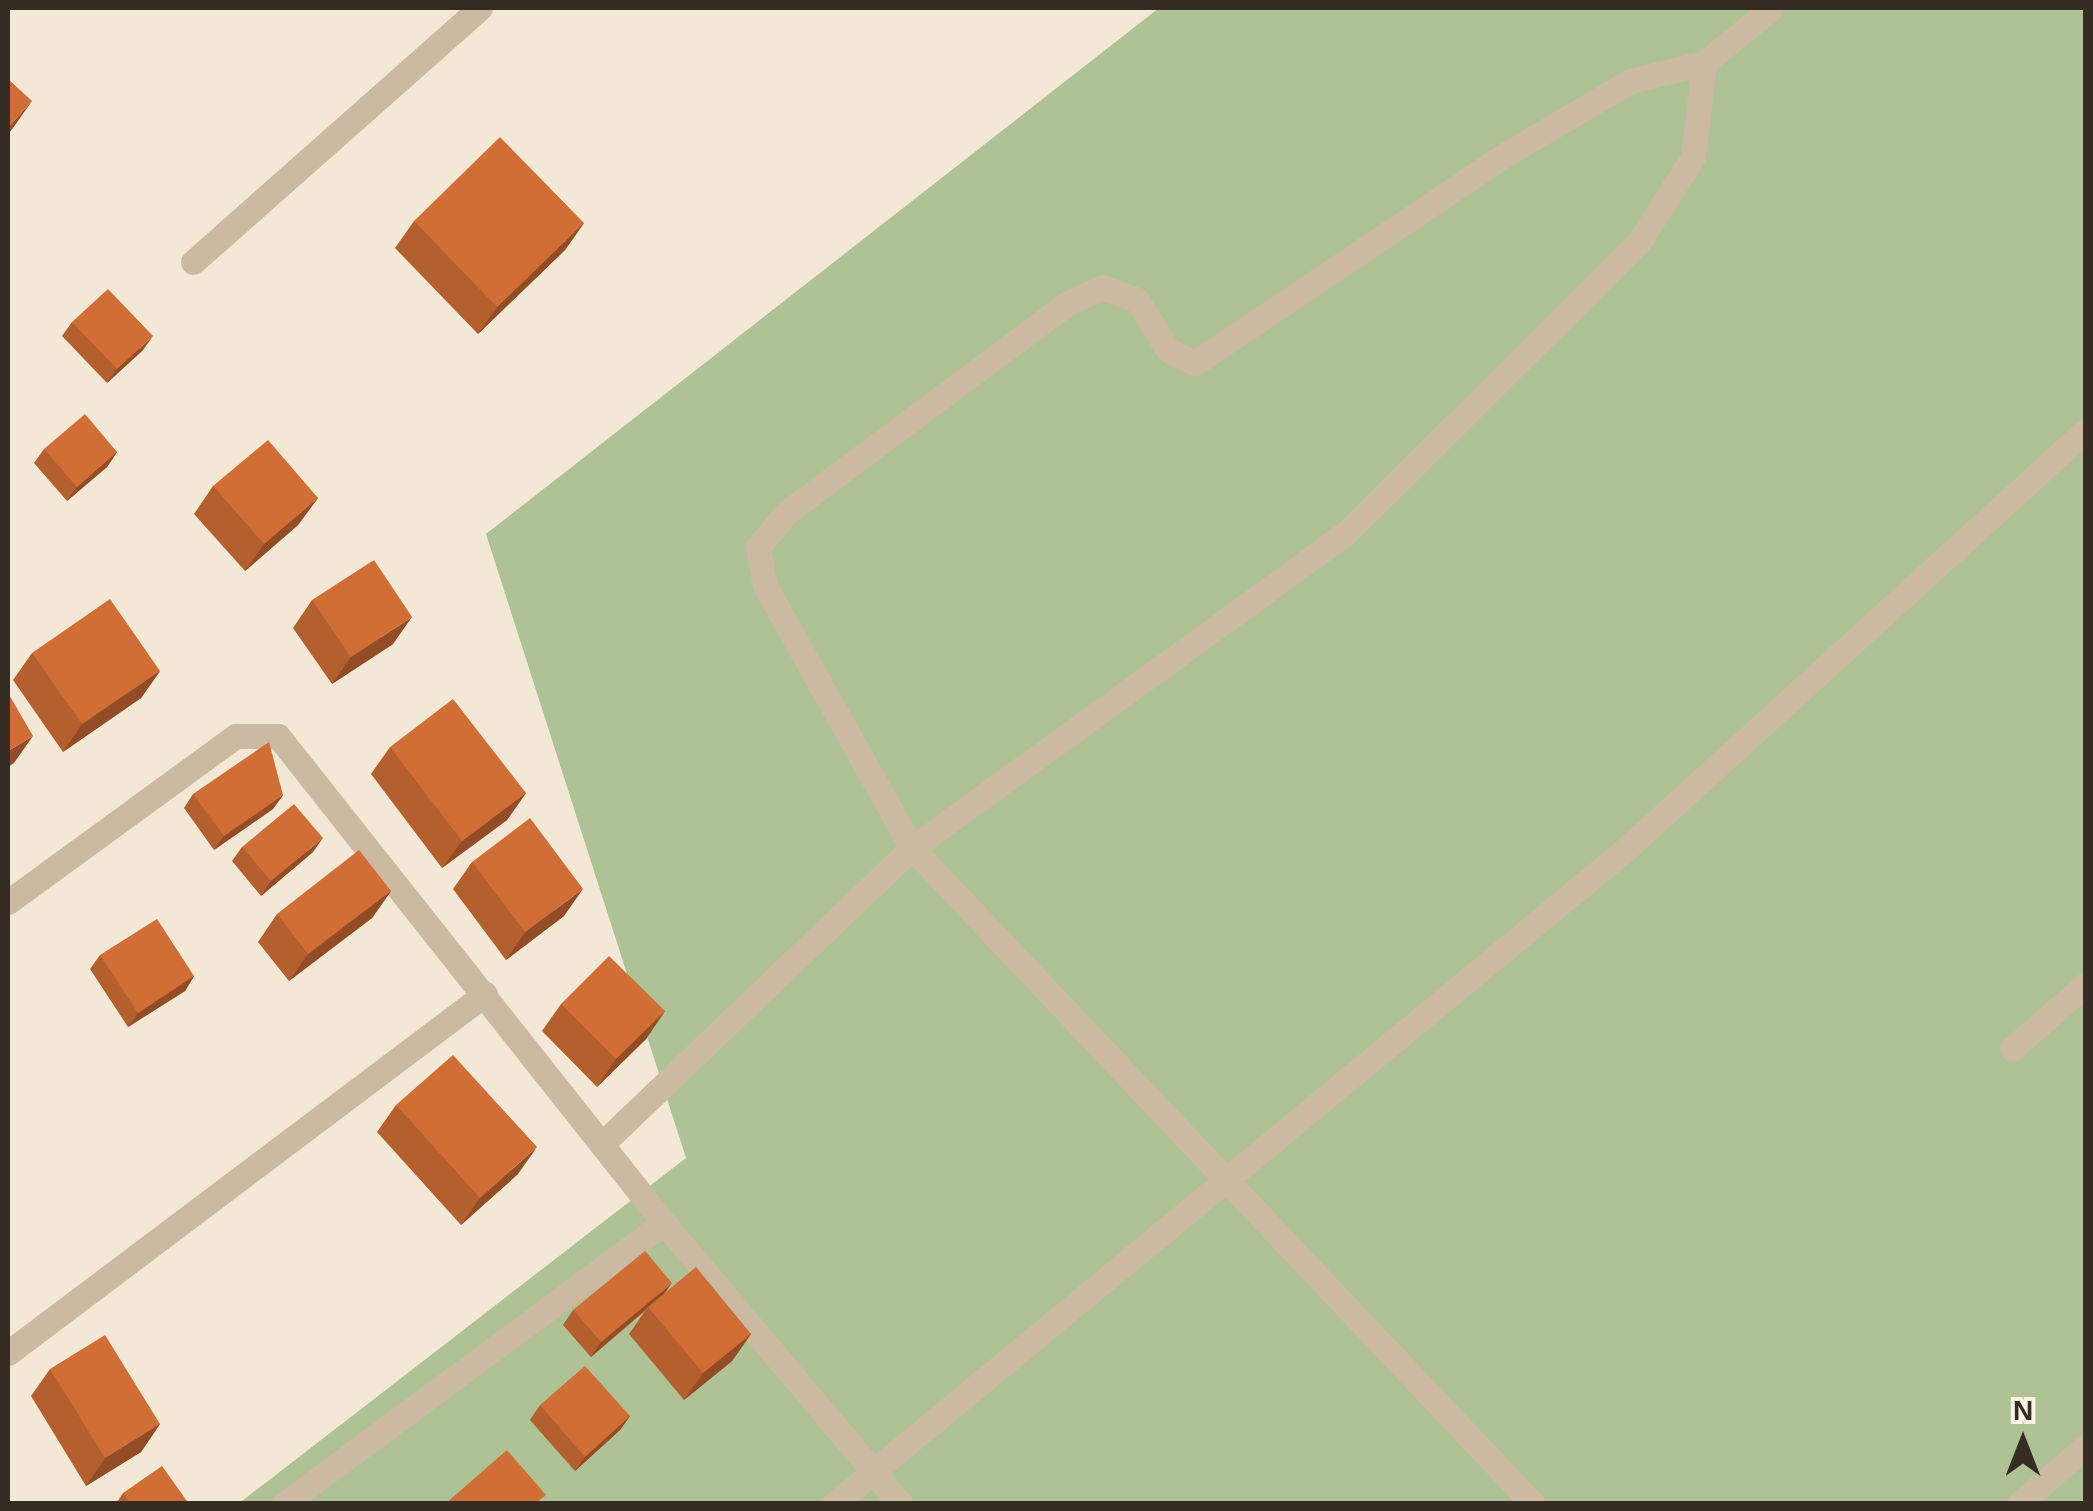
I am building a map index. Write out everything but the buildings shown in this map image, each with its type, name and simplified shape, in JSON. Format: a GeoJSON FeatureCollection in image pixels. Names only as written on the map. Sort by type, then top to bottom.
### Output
{"type":"FeatureCollection","features":[{"type":"Feature","properties":{"kind":"street"},"geometry":{"type":"LineString","coordinates":[[193,262],[480,8]]}},
{"type":"Feature","properties":{"kind":"street"},"geometry":{"type":"LineString","coordinates":[[1533,1504],[1231,1176],[912,848],[765,586],[758,547],[786,512],[1066,304],[1102,288],[1137,300],[1168,350],[1195,363],[1538,135],[1630,82],[1704,63],[1772,8]]}},
{"type":"Feature","properties":{"kind":"street"},"geometry":{"type":"LineString","coordinates":[[602,1144],[912,848],[1346,533],[1502,380],[1639,242],[1693,157],[1704,63]]}},
{"type":"Feature","properties":{"kind":"street"},"geometry":{"type":"LineString","coordinates":[[834,1504],[1626,849],[2086,430]]}},
{"type":"Feature","properties":{"kind":"street"},"geometry":{"type":"LineString","coordinates":[[8,902],[236,736],[262,730],[302,757],[664,1223],[902,1504]]}},
{"type":"Feature","properties":{"kind":"street"},"geometry":{"type":"LineString","coordinates":[[2012,1049],[2086,984]]}},
{"type":"Feature","properties":{"kind":"street"},"geometry":{"type":"LineString","coordinates":[[8,1352],[485,994]]}},
{"type":"Feature","properties":{"kind":"street"},"geometry":{"type":"LineString","coordinates":[[284,1504],[664,1223]]}},
{"type":"Feature","properties":{"kind":"street"},"geometry":{"type":"LineString","coordinates":[[2020,1504],[2086,1446]]}},
{"type":"Feature","properties":{"kind":"green space"},"geometry":{"type":"Polygon","coordinates":[[[1159,8],[2085,8],[2085,1503],[238,1504],[686,1158],[486,534],[1159,8]]]}}]}
